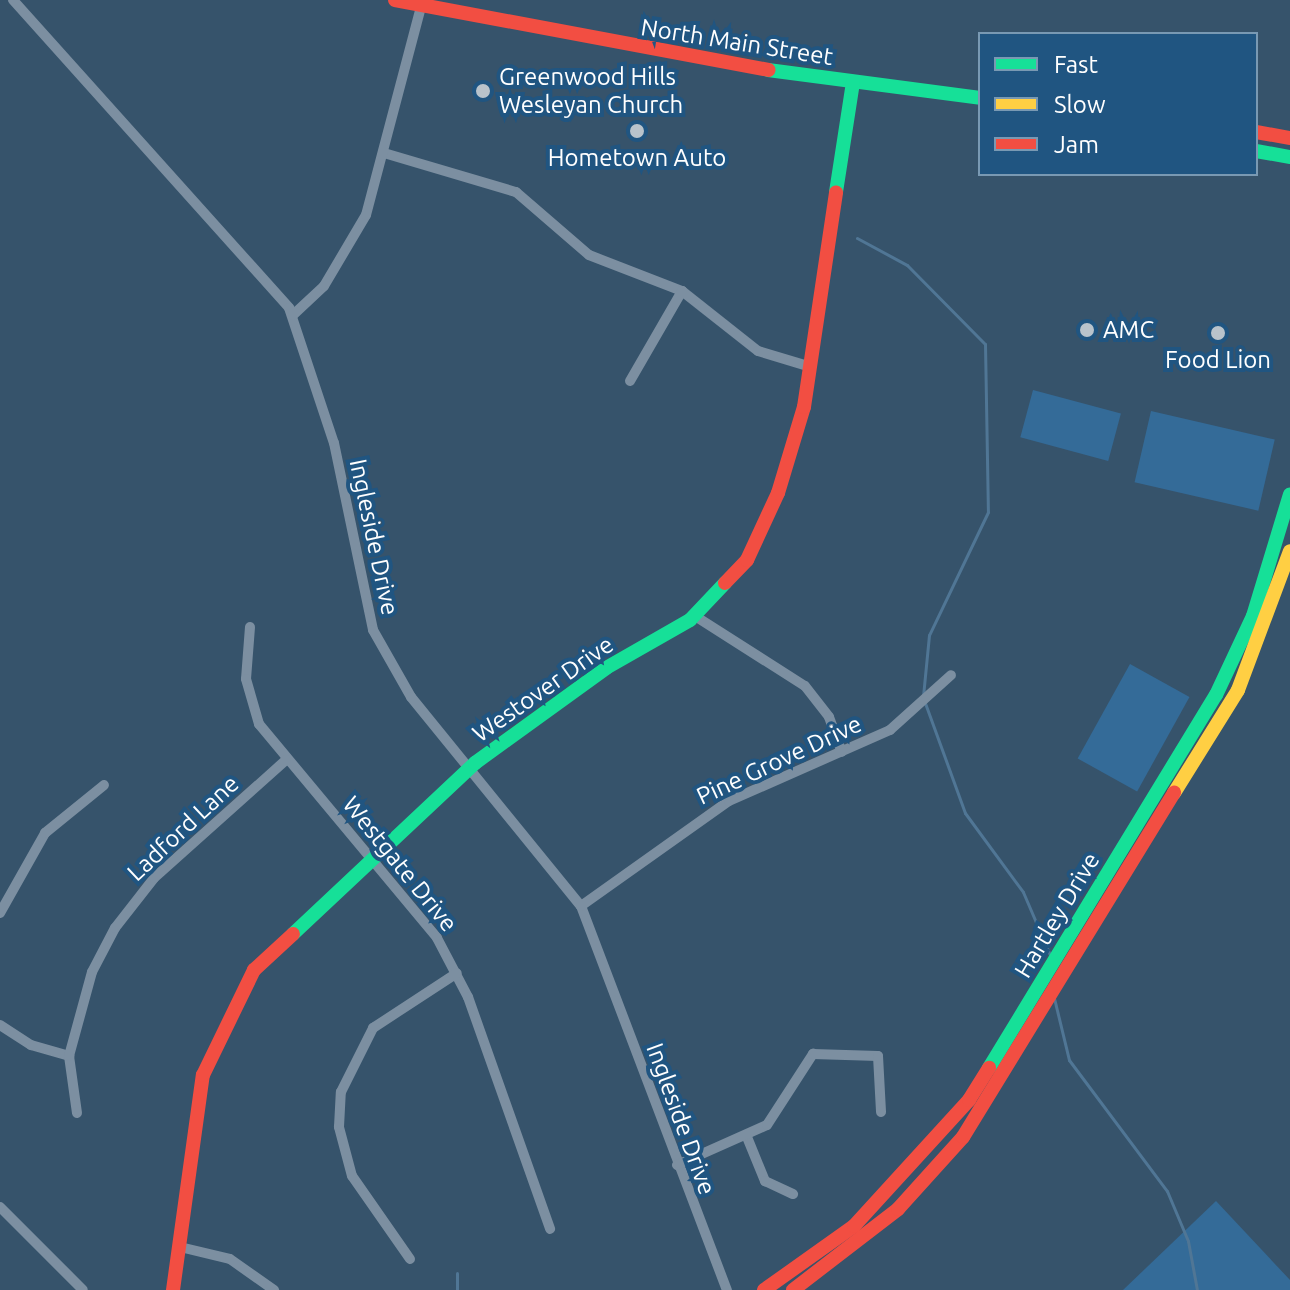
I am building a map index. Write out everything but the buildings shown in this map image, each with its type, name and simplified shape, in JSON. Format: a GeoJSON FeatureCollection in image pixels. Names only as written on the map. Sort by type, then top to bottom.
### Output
{"type":"FeatureCollection","features":[{"type":"Feature","properties":{"kind":"street","name":"Ingleside Drive"},"geometry":{"type":"LineString","coordinates":[[13,0],[293,315],[334,443],[373,630],[411,697],[581,906],[727,1290]]}},
{"type":"Feature","properties":{"kind":"street","name":"North Main Street"},"geometry":{"type":"LineString","coordinates":[[395,0],[853,82],[978,98]]}},
{"type":"Feature","properties":{"kind":"street"},"geometry":{"type":"LineString","coordinates":[[293,315],[324,286],[356,236],[384,153],[422,3]]}},
{"type":"Feature","properties":{"kind":"street","name":"Westover Drive"},"geometry":{"type":"LineString","coordinates":[[173,1290],[203,1075],[228,1013],[283,935],[470,767],[606,668],[695,616],[734,579],[762,530],[794,446],[811,367],[853,82]]}},
{"type":"Feature","properties":{"kind":"street"},"geometry":{"type":"LineString","coordinates":[[1258,132],[1290,137]]}},
{"type":"Feature","properties":{"kind":"street"},"geometry":{"type":"LineString","coordinates":[[1258,151],[1290,157]]}},
{"type":"Feature","properties":{"kind":"street"},"geometry":{"type":"LineString","coordinates":[[384,153],[504,186],[589,255],[682,291],[758,351],[811,367]]}},
{"type":"Feature","properties":{"kind":"street"},"geometry":{"type":"LineString","coordinates":[[630,381],[682,291]]}},
{"type":"Feature","properties":{"kind":"street","name":"Hartley Drive"},"geometry":{"type":"LineString","coordinates":[[764,1290],[900,1183],[969,1100],[1216,695],[1253,616],[1290,494]]}},
{"type":"Feature","properties":{"kind":"street","name":"Hartley Drive"},"geometry":{"type":"LineString","coordinates":[[793,1290],[857,1245],[934,1171],[1032,1028],[1238,690],[1290,551]]}},
{"type":"Feature","properties":{"kind":"street"},"geometry":{"type":"LineString","coordinates":[[695,616],[805,686],[829,717],[842,752]]}},
{"type":"Feature","properties":{"kind":"street","name":"Westgate Drive"},"geometry":{"type":"LineString","coordinates":[[250,627],[250,700],[286,760],[370,857],[457,973],[550,1229]]}},
{"type":"Feature","properties":{"kind":"street","name":"Pine Grove Drive"},"geometry":{"type":"LineString","coordinates":[[581,906],[729,801],[901,723],[951,675]]}},
{"type":"Feature","properties":{"kind":"street","name":"Ladford Lane"},"geometry":{"type":"LineString","coordinates":[[77,1113],[69,1056],[92,972],[115,928],[154,878],[286,760]]}},
{"type":"Feature","properties":{"kind":"street"},"geometry":{"type":"LineString","coordinates":[[0,913],[45,833],[104,785]]}},
{"type":"Feature","properties":{"kind":"street"},"geometry":{"type":"LineString","coordinates":[[410,1259],[352,1176],[339,1127],[341,1092],[373,1028],[457,973]]}},
{"type":"Feature","properties":{"kind":"street"},"geometry":{"type":"LineString","coordinates":[[0,1025],[31,1045],[69,1056]]}},
{"type":"Feature","properties":{"kind":"street"},"geometry":{"type":"LineString","coordinates":[[677,1165],[747,1137],[776,1116],[813,1054],[878,1056],[881,1112]]}},
{"type":"Feature","properties":{"kind":"street"},"geometry":{"type":"LineString","coordinates":[[747,1137],[765,1181],[793,1194]]}},
{"type":"Feature","properties":{"kind":"street"},"geometry":{"type":"LineString","coordinates":[[0,1207],[82,1290]]}},
{"type":"Feature","properties":{"kind":"street"},"geometry":{"type":"LineString","coordinates":[[180,1247],[230,1259],[274,1290]]}},
{"type":"Feature","properties":{"kind":"shaded area"},"geometry":{"type":"Polygon","coordinates":[[[1033,390],[1121,414],[1108,461],[1020,437],[1033,390]]]}},
{"type":"Feature","properties":{"kind":"shaded area"},"geometry":{"type":"Polygon","coordinates":[[[1151,411],[1275,440],[1258,511],[1135,482],[1151,411]]]}},
{"type":"Feature","properties":{"kind":"shaded area"},"geometry":{"type":"Polygon","coordinates":[[[1130,664],[1189,697],[1137,791],[1078,758],[1130,664]]]}},
{"type":"Feature","properties":{"kind":"shaded area"},"geometry":{"type":"Polygon","coordinates":[[[1216,1201],[1290,1280],[1290,1290],[1123,1290],[1216,1201]]]}},
{"type":"Feature","properties":{"kind":"waterway"},"geometry":{"type":"LineString","coordinates":[[857,238],[907,265],[985,344],[988,512],[929,635],[923,696]]}},
{"type":"Feature","properties":{"kind":"waterway"},"geometry":{"type":"LineString","coordinates":[[925,703],[965,813],[1023,892],[1050,955]]}},
{"type":"Feature","properties":{"kind":"waterway"},"geometry":{"type":"LineString","coordinates":[[1054,998],[1069,1060],[1167,1191],[1188,1241],[1197,1290]]}},
{"type":"Feature","properties":{"kind":"waterway"},"geometry":{"type":"LineString","coordinates":[[457,1273],[457,1290]]}},
{"type":"Feature","properties":{"kind":"traffic: fast"},"geometry":{"type":"LineString","coordinates":[[768,70],[978,98]]}},
{"type":"Feature","properties":{"kind":"traffic: fast"},"geometry":{"type":"LineString","coordinates":[[836,192],[853,82]]}},
{"type":"Feature","properties":{"kind":"traffic: fast"},"geometry":{"type":"LineString","coordinates":[[1258,151],[1290,157]]}},
{"type":"Feature","properties":{"kind":"traffic: fast"},"geometry":{"type":"LineString","coordinates":[[989,1068],[1216,695],[1253,616],[1290,494]]}},
{"type":"Feature","properties":{"kind":"traffic: fast"},"geometry":{"type":"LineString","coordinates":[[293,934],[475,763],[606,668],[690,620],[725,583]]}},
{"type":"Feature","properties":{"kind":"traffic: slow"},"geometry":{"type":"LineString","coordinates":[[1174,793],[1238,690],[1290,551]]}},
{"type":"Feature","properties":{"kind":"traffic: jam"},"geometry":{"type":"LineString","coordinates":[[395,0],[768,70]]}},
{"type":"Feature","properties":{"kind":"traffic: jam"},"geometry":{"type":"LineString","coordinates":[[1258,132],[1290,138]]}},
{"type":"Feature","properties":{"kind":"traffic: jam"},"geometry":{"type":"LineString","coordinates":[[725,583],[747,560],[778,493],[804,407],[836,192]]}},
{"type":"Feature","properties":{"kind":"traffic: jam"},"geometry":{"type":"LineString","coordinates":[[793,1290],[898,1209],[963,1137],[1174,793]]}},
{"type":"Feature","properties":{"kind":"traffic: jam"},"geometry":{"type":"LineString","coordinates":[[173,1290],[203,1075],[254,970],[293,934]]}},
{"type":"Feature","properties":{"kind":"traffic: jam"},"geometry":{"type":"LineString","coordinates":[[764,1290],[854,1226],[969,1100],[989,1068]]}},
{"type":"Feature","properties":{"kind":"place","name":"Greenwood Hills Wesleyan Church"},"geometry":{"type":"Point","coordinates":[483,91]}},
{"type":"Feature","properties":{"kind":"place","name":"Hometown Auto"},"geometry":{"type":"Point","coordinates":[637,131]}},
{"type":"Feature","properties":{"kind":"place","name":"AMC"},"geometry":{"type":"Point","coordinates":[1087,330]}},
{"type":"Feature","properties":{"kind":"place","name":"Food Lion"},"geometry":{"type":"Point","coordinates":[1218,333]}}]}
